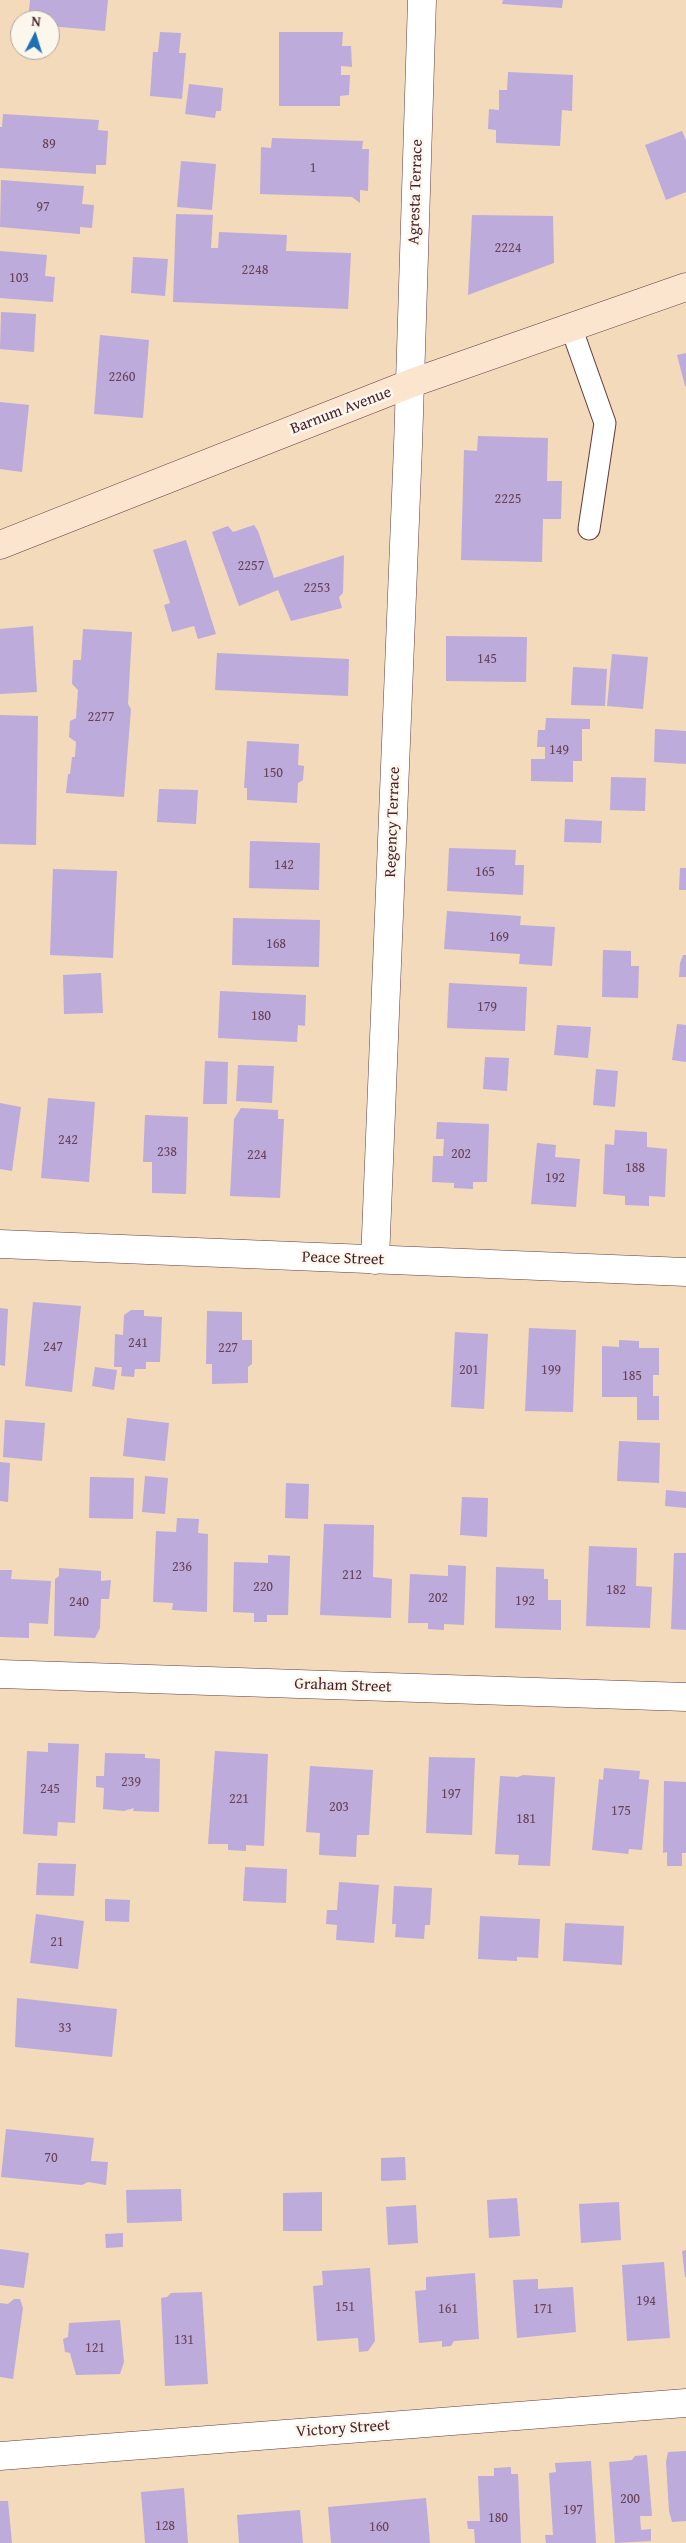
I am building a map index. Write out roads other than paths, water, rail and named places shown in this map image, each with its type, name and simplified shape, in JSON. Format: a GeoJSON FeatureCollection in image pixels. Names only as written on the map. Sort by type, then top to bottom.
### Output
{"type":"FeatureCollection","features":[{"type":"Feature","properties":{"kind":"main road","name":"Barnum Avenue"},"geometry":{"type":"LineString","coordinates":[[0,545],[409,384],[686,287]]}},
{"type":"Feature","properties":{"kind":"street","name":"Agresta Terrace"},"geometry":{"type":"LineString","coordinates":[[409,384],[422,0]]}},
{"type":"Feature","properties":{"kind":"street","name":"Regency Terrace"},"geometry":{"type":"LineString","coordinates":[[375,1260],[409,384]]}},
{"type":"Feature","properties":{"kind":"street","name":"Peace Street"},"geometry":{"type":"LineString","coordinates":[[0,1244],[686,1272]]}},
{"type":"Feature","properties":{"kind":"street","name":"Graham Street"},"geometry":{"type":"LineString","coordinates":[[0,1674],[686,1698]]}},
{"type":"Feature","properties":{"kind":"street","name":"Victory Street"},"geometry":{"type":"LineString","coordinates":[[0,2456],[686,2403]]}},
{"type":"Feature","properties":{"kind":"lane"},"geometry":{"type":"LineString","coordinates":[[571,327],[606,423],[588,530]]}}]}
